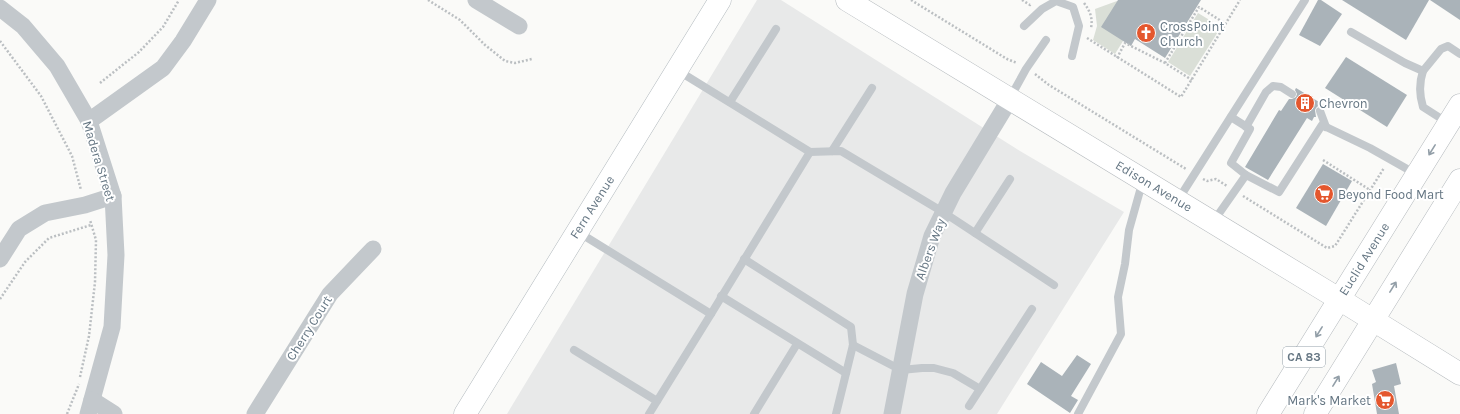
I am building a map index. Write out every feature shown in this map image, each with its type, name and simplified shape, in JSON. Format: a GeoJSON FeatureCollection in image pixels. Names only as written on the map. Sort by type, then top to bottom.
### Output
{"type":"FeatureCollection","features":[{"type":"Feature","properties":{"kind":"main road","name":"Fern Avenue"},"geometry":{"type":"LineString","coordinates":[[464,414],[720,0]]}},
{"type":"Feature","properties":{"kind":"main road","name":"Edison Avenue"},"geometry":{"type":"LineString","coordinates":[[847,0],[1340,299],[1460,374]]}},
{"type":"Feature","properties":{"kind":"main road","name":"Euclid Avenue"},"geometry":{"type":"LineString","coordinates":[[1268,414],[1460,105]]}},
{"type":"Feature","properties":{"kind":"main road"},"geometry":{"type":"LineString","coordinates":[[1315,414],[1460,180]]}},
{"type":"Feature","properties":{"kind":"street"},"geometry":{"type":"LineString","coordinates":[[89,121],[163,68],[183,41],[208,0]]}},
{"type":"Feature","properties":{"kind":"street"},"geometry":{"type":"LineString","coordinates":[[476,0],[519,26]]}},
{"type":"Feature","properties":{"kind":"street","name":"Madera Street"},"geometry":{"type":"LineString","coordinates":[[0,8],[23,26],[57,66],[89,121],[113,196],[116,255],[112,327],[90,407]]}},
{"type":"Feature","properties":{"kind":"street","name":"Albers Way"},"geometry":{"type":"LineString","coordinates":[[892,414],[915,294],[932,236],[953,193],[1010,99]]}},
{"type":"Feature","properties":{"kind":"street"},"geometry":{"type":"LineString","coordinates":[[0,259],[19,229],[45,213],[85,205],[113,196]]}},
{"type":"Feature","properties":{"kind":"street","name":"Cherry Court"},"geometry":{"type":"LineString","coordinates":[[255,414],[330,294],[373,249]]}},
{"type":"Feature","properties":{"kind":"street"},"geometry":{"type":"LineString","coordinates":[[90,407],[114,414]]}},
{"type":"Feature","properties":{"kind":"lane"},"geometry":{"type":"LineString","coordinates":[[1178,201],[1305,0]]}},
{"type":"Feature","properties":{"kind":"lane"},"geometry":{"type":"LineString","coordinates":[[1024,26],[1042,9],[1056,1],[1073,7],[1079,26],[1072,56]]}},
{"type":"Feature","properties":{"kind":"lane"},"geometry":{"type":"LineString","coordinates":[[730,102],[776,29]]}},
{"type":"Feature","properties":{"kind":"lane"},"geometry":{"type":"LineString","coordinates":[[1350,32],[1405,64],[1423,71]]}},
{"type":"Feature","properties":{"kind":"lane"},"geometry":{"type":"LineString","coordinates":[[1010,99],[1026,69],[1046,40]]}},
{"type":"Feature","properties":{"kind":"lane"},"geometry":{"type":"LineString","coordinates":[[1448,124],[1423,106],[1419,95],[1420,79],[1423,71],[1441,49],[1448,46],[1460,54]]}},
{"type":"Feature","properties":{"kind":"lane"},"geometry":{"type":"LineString","coordinates":[[677,69],[810,152],[841,151],[943,212],[1054,285]]}},
{"type":"Feature","properties":{"kind":"lane"},"geometry":{"type":"LineString","coordinates":[[1246,127],[1266,92],[1273,86],[1281,87],[1292,94]]}},
{"type":"Feature","properties":{"kind":"lane"},"geometry":{"type":"LineString","coordinates":[[832,151],[872,88]]}},
{"type":"Feature","properties":{"kind":"lane"},"geometry":{"type":"LineString","coordinates":[[1320,111],[1326,127]]}},
{"type":"Feature","properties":{"kind":"lane"},"geometry":{"type":"LineString","coordinates":[[1231,117],[1250,130],[1230,163],[1246,175],[1279,192],[1322,125],[1389,159],[1416,175]]}},
{"type":"Feature","properties":{"kind":"lane"},"geometry":{"type":"LineString","coordinates":[[649,414],[810,152]]}},
{"type":"Feature","properties":{"kind":"lane"},"geometry":{"type":"LineString","coordinates":[[1213,222],[1246,175]]}},
{"type":"Feature","properties":{"kind":"lane"},"geometry":{"type":"LineString","coordinates":[[976,233],[1010,179]]}},
{"type":"Feature","properties":{"kind":"lane"},"geometry":{"type":"LineString","coordinates":[[1078,414],[1121,334],[1118,297],[1125,264],[1129,230],[1143,180]]}},
{"type":"Feature","properties":{"kind":"lane"},"geometry":{"type":"LineString","coordinates":[[577,231],[710,314]]}},
{"type":"Feature","properties":{"kind":"lane"},"geometry":{"type":"LineString","coordinates":[[744,259],[851,327],[853,345],[836,414]]}},
{"type":"Feature","properties":{"kind":"lane"},"geometry":{"type":"LineString","coordinates":[[721,296],[846,373]]}},
{"type":"Feature","properties":{"kind":"lane"},"geometry":{"type":"LineString","coordinates":[[969,406],[1032,309]]}},
{"type":"Feature","properties":{"kind":"lane"},"geometry":{"type":"LineString","coordinates":[[754,414],[797,344]]}},
{"type":"Feature","properties":{"kind":"lane"},"geometry":{"type":"LineString","coordinates":[[853,345],[900,370],[934,368],[953,373],[980,389]]}},
{"type":"Feature","properties":{"kind":"lane"},"geometry":{"type":"LineString","coordinates":[[574,350],[657,401]]}},
{"type":"Feature","properties":{"kind":"path"},"geometry":{"type":"LineString","coordinates":[[100,83],[144,47],[163,27],[179,0]]}},
{"type":"Feature","properties":{"kind":"path"},"geometry":{"type":"LineString","coordinates":[[428,0],[460,20],[485,46],[505,61],[515,63],[532,59]]}},
{"type":"Feature","properties":{"kind":"path"},"geometry":{"type":"LineString","coordinates":[[911,0],[1007,59],[1014,61],[1043,79],[1049,85],[1195,174],[1207,181],[1216,179],[1327,248],[1335,246],[1389,159]]}},
{"type":"Feature","properties":{"kind":"path"},"geometry":{"type":"LineString","coordinates":[[1022,0],[1030,5],[1034,0]]}},
{"type":"Feature","properties":{"kind":"path"},"geometry":{"type":"LineString","coordinates":[[1082,0],[1090,12],[1092,21],[1087,39],[1181,97],[1240,0]]}},
{"type":"Feature","properties":{"kind":"path"},"geometry":{"type":"LineString","coordinates":[[1165,63],[1199,7],[1226,24]]}},
{"type":"Feature","properties":{"kind":"path"},"geometry":{"type":"LineString","coordinates":[[1117,58],[1125,43],[1165,63],[1192,80]]}},
{"type":"Feature","properties":{"kind":"path"},"geometry":{"type":"LineString","coordinates":[[1323,160],[1370,190]]}},
{"type":"Feature","properties":{"kind":"path"},"geometry":{"type":"LineString","coordinates":[[0,299],[25,262],[49,238],[91,225]]}},
{"type":"Feature","properties":{"kind":"shaded area"},"geometry":{"type":"Polygon","coordinates":[[[757,0],[781,0],[1020,151],[1124,212],[997,414],[507,414],[757,0]]]}},
{"type":"Feature","properties":{"kind":"shaded area"},"geometry":{"type":"Polygon","coordinates":[[[1117,1],[1123,41],[1115,54],[1093,40],[1097,26],[1095,9],[1117,1]]]}},
{"type":"Feature","properties":{"kind":"shaded area"},"geometry":{"type":"Polygon","coordinates":[[[1198,13],[1221,27],[1190,76],[1168,62],[1198,13]]]}},
{"type":"Feature","properties":{"kind":"building","name":"CrossPoint Church"},"geometry":{"type":"Polygon","coordinates":[[[1118,0],[1201,0],[1165,58],[1135,39],[1131,46],[1101,27],[1118,0]]]}},
{"type":"Feature","properties":{"kind":"building"},"geometry":{"type":"Polygon","coordinates":[[[1318,0],[1321,0],[1342,14],[1320,46],[1299,35],[1318,0]]]}},
{"type":"Feature","properties":{"kind":"building"},"geometry":{"type":"Polygon","coordinates":[[[1342,0],[1429,0],[1406,40],[1342,0]]]}},
{"type":"Feature","properties":{"kind":"building"},"geometry":{"type":"Polygon","coordinates":[[[1430,0],[1460,0],[1460,20],[1430,0]]]}},
{"type":"Feature","properties":{"kind":"building"},"geometry":{"type":"Polygon","coordinates":[[[1346,57],[1407,95],[1387,127],[1325,88],[1346,57]]]}},
{"type":"Feature","properties":{"kind":"building"},"geometry":{"type":"Polygon","coordinates":[[[1296,88],[1324,105],[1323,107],[1318,106],[1316,108],[1316,117],[1314,117],[1312,121],[1307,118],[1268,180],[1245,167],[1279,110],[1281,111],[1289,99],[1296,97],[1296,88]]]}},
{"type":"Feature","properties":{"kind":"building","name":"Beyond Food Mart"},"geometry":{"type":"Polygon","coordinates":[[[1323,164],[1352,181],[1326,226],[1296,208],[1323,164]]]}},
{"type":"Feature","properties":{"kind":"building"},"geometry":{"type":"Polygon","coordinates":[[[1077,355],[1091,364],[1071,396],[1078,400],[1070,413],[1027,384],[1041,362],[1062,376],[1077,355]]]}},
{"type":"Feature","properties":{"kind":"building","name":"Mark's Market"},"geometry":{"type":"Polygon","coordinates":[[[1396,363],[1401,384],[1394,386],[1399,414],[1377,414],[1372,384],[1376,382],[1372,370],[1396,363]]]}},
{"type":"Feature","properties":{"kind":"place","name":"CrossPoint Church"},"geometry":{"type":"Point","coordinates":[1146,33]}},
{"type":"Feature","properties":{"kind":"place","name":"Chevron"},"geometry":{"type":"Point","coordinates":[1305,103]}},
{"type":"Feature","properties":{"kind":"place","name":"Beyond Food Mart"},"geometry":{"type":"Point","coordinates":[1324,194]}},
{"type":"Feature","properties":{"kind":"place","name":"Mark's Market"},"geometry":{"type":"Point","coordinates":[1385,400]}}]}
